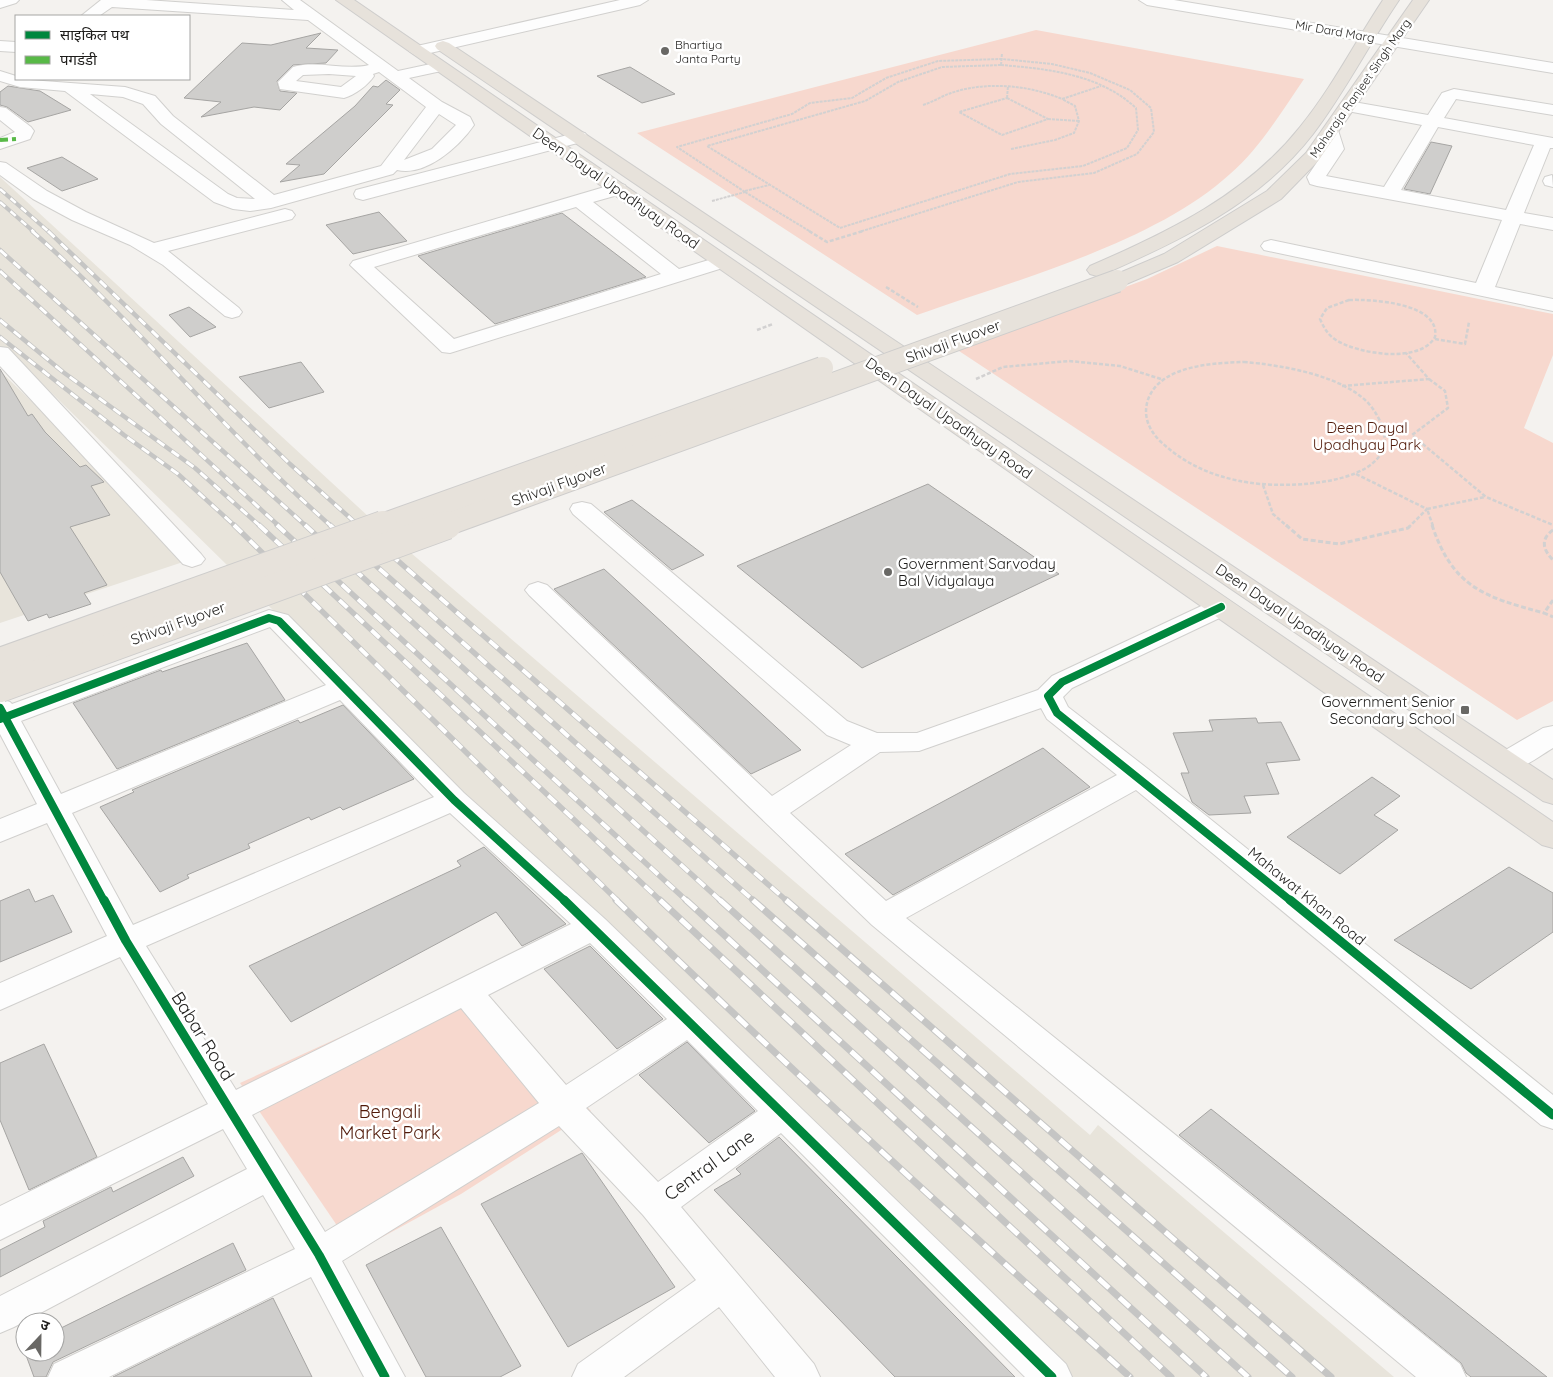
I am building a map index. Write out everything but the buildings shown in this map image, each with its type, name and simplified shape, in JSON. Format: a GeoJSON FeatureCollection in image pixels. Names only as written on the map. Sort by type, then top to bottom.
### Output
{"type":"FeatureCollection","features":[{"type":"Feature","properties":{"kind":"main road","name":"Deen Dayal Upadhyay Road"},"geometry":{"type":"LineString","coordinates":[[344,0],[431,49],[578,137],[1553,794]]}},
{"type":"Feature","properties":{"kind":"main road","name":"Maharaja Ranjeet Singh Marg"},"geometry":{"type":"LineString","coordinates":[[1097,270],[1150,247],[1203,218],[1253,185],[1292,148],[1321,109],[1391,0]]}},
{"type":"Feature","properties":{"kind":"main road","name":"Maharaja Ranjeet Singh Marg"},"geometry":{"type":"LineString","coordinates":[[1118,281],[1193,245],[1274,195],[1312,157],[1421,0]]}},
{"type":"Feature","properties":{"kind":"main road","name":"Deen Dayal Upadhyay Road"},"geometry":{"type":"LineString","coordinates":[[431,49],[553,144],[1553,837]]}},
{"type":"Feature","properties":{"kind":"main road","name":"Shivaji Flyover"},"geometry":{"type":"LineString","coordinates":[[0,662],[1097,270]]}},
{"type":"Feature","properties":{"kind":"main road","name":"Shivaji Flyover"},"geometry":{"type":"LineString","coordinates":[[1,708],[1118,281]]}},
{"type":"Feature","properties":{"kind":"street"},"geometry":{"type":"LineString","coordinates":[[0,3],[11,0]]}},
{"type":"Feature","properties":{"kind":"street"},"geometry":{"type":"LineString","coordinates":[[70,87],[221,198],[233,203],[250,205],[271,202],[435,157],[449,146],[465,125],[464,121],[436,106],[290,0]]}},
{"type":"Feature","properties":{"kind":"street"},"geometry":{"type":"LineString","coordinates":[[397,76],[431,49],[640,0]]}},
{"type":"Feature","properties":{"kind":"street","name":"Mir Dard Marg"},"geometry":{"type":"LineString","coordinates":[[1147,0],[1553,68]]}},
{"type":"Feature","properties":{"kind":"street"},"geometry":{"type":"LineString","coordinates":[[90,15],[110,1],[312,16]]}},
{"type":"Feature","properties":{"kind":"street"},"geometry":{"type":"LineString","coordinates":[[1263,19],[1272,3]]}},
{"type":"Feature","properties":{"kind":"street"},"geometry":{"type":"LineString","coordinates":[[0,46],[15,47]]}},
{"type":"Feature","properties":{"kind":"street"},"geometry":{"type":"LineString","coordinates":[[361,72],[382,66]]}},
{"type":"Feature","properties":{"kind":"street"},"geometry":{"type":"LineString","coordinates":[[30,80],[70,87],[125,92],[149,100],[167,120],[271,202]]}},
{"type":"Feature","properties":{"kind":"street"},"geometry":{"type":"LineString","coordinates":[[125,92],[141,80]]}},
{"type":"Feature","properties":{"kind":"street"},"geometry":{"type":"LineString","coordinates":[[1389,194],[1448,97],[1454,94],[1553,110]]}},
{"type":"Feature","properties":{"kind":"street"},"geometry":{"type":"LineString","coordinates":[[387,170],[436,106]]}},
{"type":"Feature","properties":{"kind":"street"},"geometry":{"type":"LineString","coordinates":[[1348,106],[1508,148]]}},
{"type":"Feature","properties":{"kind":"street"},"geometry":{"type":"LineString","coordinates":[[0,112],[25,131],[24,135],[5,141]]}},
{"type":"Feature","properties":{"kind":"street"},"geometry":{"type":"LineString","coordinates":[[1430,128],[1549,142],[1483,290]]}},
{"type":"Feature","properties":{"kind":"street"},"geometry":{"type":"LineString","coordinates":[[1331,131],[1335,150],[1316,178],[1322,182],[1553,224]]}},
{"type":"Feature","properties":{"kind":"street"},"geometry":{"type":"LineString","coordinates":[[151,250],[578,137]]}},
{"type":"Feature","properties":{"kind":"street"},"geometry":{"type":"LineString","coordinates":[[0,167],[40,195],[170,261],[232,312]]}},
{"type":"Feature","properties":{"kind":"street"},"geometry":{"type":"LineString","coordinates":[[618,189],[360,265],[450,347],[722,262]]}},
{"type":"Feature","properties":{"kind":"street"},"geometry":{"type":"LineString","coordinates":[[580,200],[677,276]]}},
{"type":"Feature","properties":{"kind":"street"},"geometry":{"type":"LineString","coordinates":[[1271,246],[1553,305]]}},
{"type":"Feature","properties":{"kind":"street"},"geometry":{"type":"LineString","coordinates":[[0,352],[192,559]]}},
{"type":"Feature","properties":{"kind":"street"},"geometry":{"type":"LineString","coordinates":[[582,509],[837,728],[874,743],[919,742],[1048,696],[1062,682],[1221,607]]}},
{"type":"Feature","properties":{"kind":"street"},"geometry":{"type":"LineString","coordinates":[[538,590],[770,812],[883,917],[1446,1377]]}},
{"type":"Feature","properties":{"kind":"street"},"geometry":{"type":"LineString","coordinates":[[1,708],[269,618],[279,621],[454,800],[594,927],[1052,1377]]}},
{"type":"Feature","properties":{"kind":"street"},"geometry":{"type":"LineString","coordinates":[[0,831],[344,688]]}},
{"type":"Feature","properties":{"kind":"street","name":"Mahawat Khan Road"},"geometry":{"type":"LineString","coordinates":[[1048,696],[1057,713],[1138,776],[1553,1115]]}},
{"type":"Feature","properties":{"kind":"street","name":"Babar Road"},"geometry":{"type":"LineString","coordinates":[[1,708],[126,940],[319,1255],[385,1377]]}},
{"type":"Feature","properties":{"kind":"street"},"geometry":{"type":"LineString","coordinates":[[1507,762],[1553,735]]}},
{"type":"Feature","properties":{"kind":"street"},"geometry":{"type":"LineString","coordinates":[[770,812],[874,743]]}},
{"type":"Feature","properties":{"kind":"street"},"geometry":{"type":"LineString","coordinates":[[883,917],[1138,776]]}},
{"type":"Feature","properties":{"kind":"street"},"geometry":{"type":"LineString","coordinates":[[0,997],[126,940],[454,800]]}},
{"type":"Feature","properties":{"kind":"street"},"geometry":{"type":"LineString","coordinates":[[0,1224],[594,927]]}},
{"type":"Feature","properties":{"kind":"street"},"geometry":{"type":"LineString","coordinates":[[466,992],[562,1106],[656,1204]]}},
{"type":"Feature","properties":{"kind":"street"},"geometry":{"type":"LineString","coordinates":[[68,1377],[319,1255],[562,1106],[690,1021]]}},
{"type":"Feature","properties":{"kind":"street","name":"Central Lane"},"geometry":{"type":"LineString","coordinates":[[782,1113],[656,1204],[800,1377]]}},
{"type":"Feature","properties":{"kind":"street"},"geometry":{"type":"LineString","coordinates":[[0,1315],[270,1174]]}},
{"type":"Feature","properties":{"kind":"street"},"geometry":{"type":"LineString","coordinates":[[592,1377],[722,1283]]}},
{"type":"Feature","properties":{"kind":"path"},"geometry":{"type":"LineString","coordinates":[[1001,65],[1002,52]]}},
{"type":"Feature","properties":{"kind":"path"},"geometry":{"type":"LineString","coordinates":[[1002,59],[1062,66],[1090,73],[1130,90],[1151,108],[1154,132],[1136,154],[1094,173],[1018,182],[827,242],[745,192],[677,147],[792,114],[810,102],[852,98],[886,78],[938,61],[1002,59]]}},
{"type":"Feature","properties":{"kind":"path"},"geometry":{"type":"LineString","coordinates":[[1001,65],[1047,69],[1082,77],[1102,86],[1121,94],[1136,108],[1138,130],[1127,148],[1084,166],[1010,174],[840,228],[707,146],[864,102],[898,82],[942,67],[1001,65]]}},
{"type":"Feature","properties":{"kind":"path"},"geometry":{"type":"LineString","coordinates":[[1007,98],[1008,86]]}},
{"type":"Feature","properties":{"kind":"path"},"geometry":{"type":"LineString","coordinates":[[923,105],[958,91],[976,87],[1008,86],[1046,92],[1075,106],[1079,121],[1074,133],[1055,140],[1011,149]]}},
{"type":"Feature","properties":{"kind":"path"},"geometry":{"type":"LineString","coordinates":[[1062,99],[1102,86]]}},
{"type":"Feature","properties":{"kind":"path"},"geometry":{"type":"LineString","coordinates":[[1048,119],[1007,98],[959,112],[1002,135],[1048,119],[1079,121]]}},
{"type":"Feature","properties":{"kind":"path"},"geometry":{"type":"LineString","coordinates":[[685,209],[768,185]]}},
{"type":"Feature","properties":{"kind":"path"},"geometry":{"type":"LineString","coordinates":[[886,287],[918,307]]}},
{"type":"Feature","properties":{"kind":"path"},"geometry":{"type":"LineString","coordinates":[[1435,339],[1435,330],[1429,320],[1417,311],[1394,303],[1368,299],[1349,300],[1334,304],[1322,313],[1320,322],[1324,329],[1343,344],[1375,353],[1406,353],[1423,349],[1435,339],[1465,344],[1469,322]]}},
{"type":"Feature","properties":{"kind":"path"},"geometry":{"type":"LineString","coordinates":[[1406,353],[1429,379],[1445,391],[1448,408],[1412,435],[1486,496],[1553,525]]}},
{"type":"Feature","properties":{"kind":"path"},"geometry":{"type":"LineString","coordinates":[[953,389],[1003,367],[1070,361],[1120,366],[1164,380]]}},
{"type":"Feature","properties":{"kind":"path"},"geometry":{"type":"LineString","coordinates":[[1244,362],[1298,369],[1342,386],[1364,400],[1374,410],[1384,432],[1384,443],[1377,457],[1355,473],[1314,485],[1263,485],[1227,478],[1182,460],[1160,443],[1148,424],[1145,407],[1151,393],[1164,380],[1194,367],[1244,362]]}},
{"type":"Feature","properties":{"kind":"path"},"geometry":{"type":"LineString","coordinates":[[1342,386],[1429,379]]}},
{"type":"Feature","properties":{"kind":"path"},"geometry":{"type":"LineString","coordinates":[[1355,473],[1427,509],[1443,553],[1464,583],[1492,598],[1553,617]]}},
{"type":"Feature","properties":{"kind":"path"},"geometry":{"type":"LineString","coordinates":[[1263,485],[1273,514],[1302,539],[1339,544],[1408,528],[1427,509],[1486,496]]}},
{"type":"Feature","properties":{"kind":"path"},"geometry":{"type":"LineString","coordinates":[[1553,530],[1545,536],[1543,544],[1546,553],[1553,560]]}},
{"type":"Feature","properties":{"kind":"path"},"geometry":{"type":"LineString","coordinates":[[1544,613],[1553,600]]}},
{"type":"Feature","properties":{"kind":"shaded area"},"geometry":{"type":"Polygon","coordinates":[[[0,177],[369,517],[1090,1135],[1098,1125],[1394,1377],[1066,1377],[276,613],[17,359],[0,361],[0,177]]]}},
{"type":"Feature","properties":{"kind":"shaded area"},"geometry":{"type":"Polygon","coordinates":[[[0,371],[195,558],[0,623],[0,371]]]}},
{"type":"Feature","properties":{"kind":"green space"},"geometry":{"type":"Polygon","coordinates":[[[1036,30],[1304,79],[1270,129],[1241,164],[1198,199],[1162,221],[1081,258],[917,315],[637,133],[1036,30]]]}},
{"type":"Feature","properties":{"kind":"green space","name":"Deen Dayal Upadhyay Park"},"geometry":{"type":"Polygon","coordinates":[[[1217,246],[1553,314],[1553,355],[1524,428],[1553,443],[1553,701],[1517,720],[956,349],[1147,279],[1217,246]]]}},
{"type":"Feature","properties":{"kind":"green space","name":"Bengali Market Park"},"geometry":{"type":"Polygon","coordinates":[[[469,978],[591,1111],[461,1194],[355,1252],[240,1083],[469,978]]]}},
{"type":"Feature","properties":{"kind":"railway"},"geometry":{"type":"LineString","coordinates":[[0,189],[49,232]]}},
{"type":"Feature","properties":{"kind":"railway"},"geometry":{"type":"LineString","coordinates":[[0,202],[34,232]]}},
{"type":"Feature","properties":{"kind":"railway"},"geometry":{"type":"LineString","coordinates":[[32,231],[108,303],[255,454],[331,526]]}},
{"type":"Feature","properties":{"kind":"railway"},"geometry":{"type":"LineString","coordinates":[[48,231],[290,464],[359,526]]}},
{"type":"Feature","properties":{"kind":"railway"},"geometry":{"type":"LineString","coordinates":[[0,250],[306,526]]}},
{"type":"Feature","properties":{"kind":"railway"},"geometry":{"type":"LineString","coordinates":[[0,271],[279,526]]}},
{"type":"Feature","properties":{"kind":"railway"},"geometry":{"type":"LineString","coordinates":[[0,320],[63,372],[195,468],[260,526]]}},
{"type":"Feature","properties":{"kind":"railway"},"geometry":{"type":"LineString","coordinates":[[0,337],[124,435],[178,474],[235,526]]}},
{"type":"Feature","properties":{"kind":"railway"},"geometry":{"type":"LineString","coordinates":[[234,525],[618,901]]}},
{"type":"Feature","properties":{"kind":"railway"},"geometry":{"type":"LineString","coordinates":[[259,525],[661,901]]}},
{"type":"Feature","properties":{"kind":"railway"},"geometry":{"type":"LineString","coordinates":[[277,525],[687,901]]}},
{"type":"Feature","properties":{"kind":"railway"},"geometry":{"type":"LineString","coordinates":[[305,525],[721,901]]}},
{"type":"Feature","properties":{"kind":"railway"},"geometry":{"type":"LineString","coordinates":[[330,525],[754,901]]}},
{"type":"Feature","properties":{"kind":"railway"},"geometry":{"type":"LineString","coordinates":[[357,525],[787,901]]}},
{"type":"Feature","properties":{"kind":"railway"},"geometry":{"type":"LineString","coordinates":[[616,900],[806,1082],[1130,1377]]}},
{"type":"Feature","properties":{"kind":"railway"},"geometry":{"type":"LineString","coordinates":[[660,900],[1171,1377]]}},
{"type":"Feature","properties":{"kind":"railway"},"geometry":{"type":"LineString","coordinates":[[686,900],[1206,1377]]}},
{"type":"Feature","properties":{"kind":"railway"},"geometry":{"type":"LineString","coordinates":[[720,900],[1248,1377]]}},
{"type":"Feature","properties":{"kind":"railway"},"geometry":{"type":"LineString","coordinates":[[753,900],[1292,1377]]}},
{"type":"Feature","properties":{"kind":"railway"},"geometry":{"type":"LineString","coordinates":[[786,900],[1331,1377]]}},
{"type":"Feature","properties":{"kind":"marked path"},"geometry":{"type":"LineString","coordinates":[[0,140],[16,139]]}},
{"type":"Feature","properties":{"kind":"cycle path"},"geometry":{"type":"LineString","coordinates":[[1221,607],[1062,682],[1048,696],[1057,713],[1138,776],[1553,1115]]}},
{"type":"Feature","properties":{"kind":"cycle path"},"geometry":{"type":"LineString","coordinates":[[0,719],[269,618],[279,621],[454,800],[594,927],[1052,1377]]}},
{"type":"Feature","properties":{"kind":"cycle path"},"geometry":{"type":"LineString","coordinates":[[0,708],[126,941],[319,1255],[385,1377]]}},
{"type":"Feature","properties":{"kind":"place","name":"Bhartiya Janta Party"},"geometry":{"type":"Point","coordinates":[665,51]}},
{"type":"Feature","properties":{"kind":"place","name":"Government Sarvoday Bal Vidyalaya"},"geometry":{"type":"Point","coordinates":[888,572]}},
{"type":"Feature","properties":{"kind":"place","name":"Government Senior Secondary School"},"geometry":{"type":"Point","coordinates":[1465,710]}}]}
